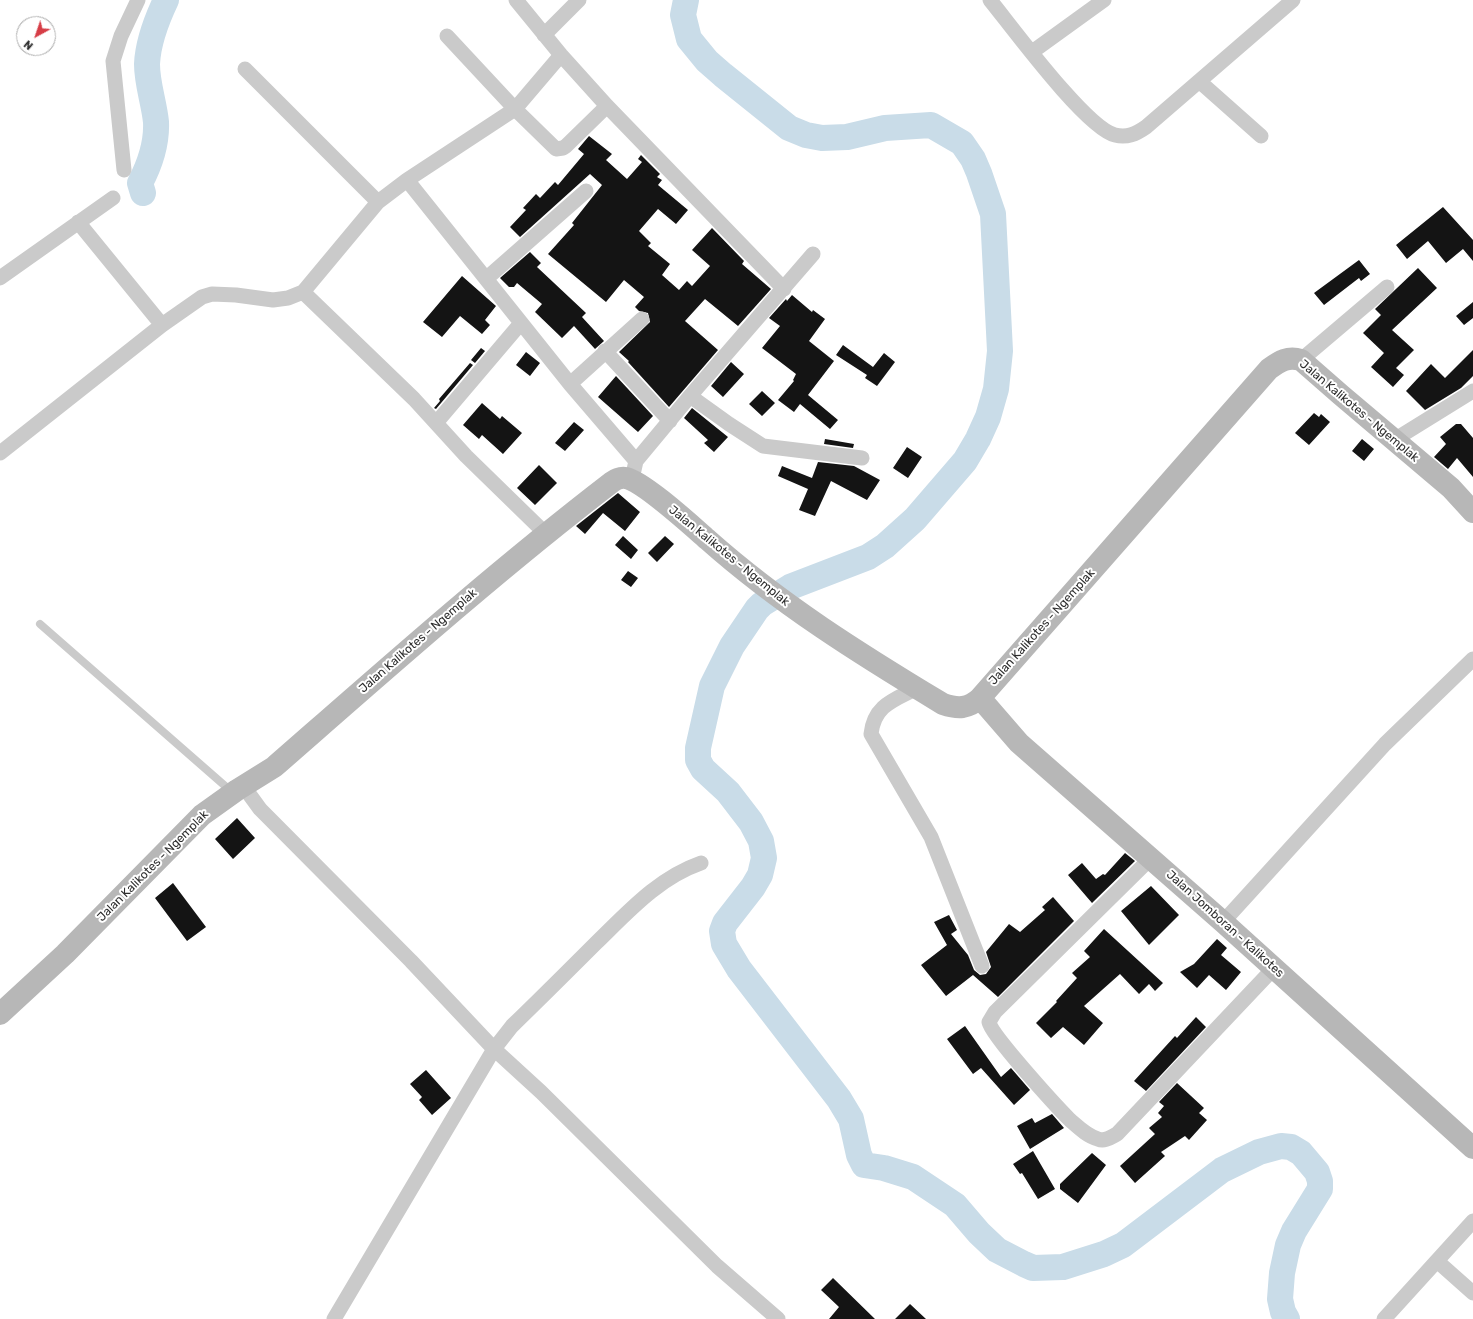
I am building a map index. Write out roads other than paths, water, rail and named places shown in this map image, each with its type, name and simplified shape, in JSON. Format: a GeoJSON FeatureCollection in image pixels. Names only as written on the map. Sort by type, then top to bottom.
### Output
{"type":"FeatureCollection","features":[{"type":"Feature","properties":{"kind":"street"},"geometry":{"type":"LineString","coordinates":[[124,170],[113,61],[121,36],[138,0]]}},
{"type":"Feature","properties":{"kind":"street"},"geometry":{"type":"LineString","coordinates":[[516,0],[561,55],[607,106],[784,289]]}},
{"type":"Feature","properties":{"kind":"street"},"geometry":{"type":"LineString","coordinates":[[544,35],[579,0]]}},
{"type":"Feature","properties":{"kind":"street"},"geometry":{"type":"LineString","coordinates":[[990,0],[1072,100],[1100,129],[1114,135],[1123,136],[1139,132],[1293,0]]}},
{"type":"Feature","properties":{"kind":"street"},"geometry":{"type":"LineString","coordinates":[[1032,52],[1104,0]]}},
{"type":"Feature","properties":{"kind":"street"},"geometry":{"type":"LineString","coordinates":[[447,36],[515,109],[553,147],[560,149],[566,146],[607,106]]}},
{"type":"Feature","properties":{"kind":"street"},"geometry":{"type":"LineString","coordinates":[[0,453],[162,325],[202,297],[212,294],[236,295],[273,300],[288,298],[303,292],[378,202],[407,180],[515,109],[561,55]]}},
{"type":"Feature","properties":{"kind":"street"},"geometry":{"type":"LineString","coordinates":[[245,69],[378,202]]}},
{"type":"Feature","properties":{"kind":"street"},"geometry":{"type":"LineString","coordinates":[[1199,81],[1261,136]]}},
{"type":"Feature","properties":{"kind":"street"},"geometry":{"type":"LineString","coordinates":[[407,180],[487,278],[570,384],[634,471],[690,396],[813,254]]}},
{"type":"Feature","properties":{"kind":"street"},"geometry":{"type":"LineString","coordinates":[[487,278],[586,191]]}},
{"type":"Feature","properties":{"kind":"street"},"geometry":{"type":"LineString","coordinates":[[0,278],[113,198]]}},
{"type":"Feature","properties":{"kind":"street"},"geometry":{"type":"LineString","coordinates":[[78,222],[162,325]]}},
{"type":"Feature","properties":{"kind":"street"},"geometry":{"type":"LineString","coordinates":[[1301,360],[1387,287]]}},
{"type":"Feature","properties":{"kind":"street"},"geometry":{"type":"LineString","coordinates":[[303,292],[414,399],[466,456],[545,533]]}},
{"type":"Feature","properties":{"kind":"street"},"geometry":{"type":"LineString","coordinates":[[570,384],[642,319]]}},
{"type":"Feature","properties":{"kind":"street"},"geometry":{"type":"LineString","coordinates":[[436,423],[521,323]]}},
{"type":"Feature","properties":{"kind":"street"},"geometry":{"type":"LineString","coordinates":[[605,352],[670,421]]}},
{"type":"Feature","properties":{"kind":"street","name":"Jalan Kalikotes - Ngemplak"},"geometry":{"type":"LineString","coordinates":[[1,1011],[65,954],[202,815],[274,767],[470,596],[545,533],[612,482],[634,471],[678,514],[773,594],[816,625],[943,704],[954,708],[969,706],[980,698],[1269,368],[1288,358],[1301,360],[1451,488],[1473,512]]}},
{"type":"Feature","properties":{"kind":"street"},"geometry":{"type":"LineString","coordinates":[[1394,440],[1473,391]]}},
{"type":"Feature","properties":{"kind":"street"},"geometry":{"type":"LineString","coordinates":[[690,396],[763,446],[862,458]]}},
{"type":"Feature","properties":{"kind":"street"},"geometry":{"type":"LineString","coordinates":[[1223,922],[1385,744],[1473,659]]}},
{"type":"Feature","properties":{"kind":"street"},"geometry":{"type":"LineString","coordinates":[[917,688],[885,704],[875,717],[871,734],[931,837],[982,966]]}},
{"type":"Feature","properties":{"kind":"street","name":"Jalan Jomboran - Kalikotes"},"geometry":{"type":"LineString","coordinates":[[980,698],[1019,743],[1223,922],[1473,1148]]}},
{"type":"Feature","properties":{"kind":"street"},"geometry":{"type":"LineString","coordinates":[[238,790],[260,809],[411,961],[494,1049],[541,1092],[717,1266],[778,1319]]}},
{"type":"Feature","properties":{"kind":"street"},"geometry":{"type":"LineString","coordinates":[[1151,858],[995,1012],[989,1022],[1003,1045],[1070,1120],[1089,1135],[1099,1140],[1105,1140],[1117,1134],[1274,968]]}},
{"type":"Feature","properties":{"kind":"street"},"geometry":{"type":"LineString","coordinates":[[334,1319],[494,1049],[512,1026],[638,902],[682,869],[701,862]]}},
{"type":"Feature","properties":{"kind":"street"},"geometry":{"type":"LineString","coordinates":[[1384,1319],[1473,1221]]}},
{"type":"Feature","properties":{"kind":"street"},"geometry":{"type":"LineString","coordinates":[[1437,1261],[1473,1293]]}},
{"type":"Feature","properties":{"kind":"lane"},"geometry":{"type":"LineString","coordinates":[[40,624],[238,790]]}},
{"type":"Feature","properties":{"kind":"waterway"},"geometry":{"type":"LineString","coordinates":[[143,193],[140,183],[152,154],[156,130],[155,115],[147,71],[149,47],[159,15],[166,0]]}},
{"type":"Feature","properties":{"kind":"waterway"},"geometry":{"type":"LineString","coordinates":[[686,0],[683,15],[689,39],[707,61],[789,128],[806,135],[822,138],[847,137],[885,128],[931,125],[962,143],[973,159],[993,214],[1000,351],[996,389],[988,417],[978,439],[965,461],[915,519],[885,546],[868,557],[790,587],[762,604],[732,646],[712,686],[698,748],[698,760],[703,769],[728,792],[751,822],[761,841],[764,858],[760,875],[753,887],[725,923],[722,931],[724,944],[739,969],[839,1099],[851,1119],[859,1155],[864,1165],[884,1168],[913,1177],[955,1205],[979,1233],[997,1250],[1033,1268],[1063,1267],[1104,1254],[1123,1245],[1222,1170],[1259,1152],[1281,1146],[1291,1147],[1301,1153],[1317,1172],[1320,1181],[1320,1189],[1294,1231],[1288,1245],[1282,1273],[1280,1299],[1283,1312],[1287,1319]]}}]}
